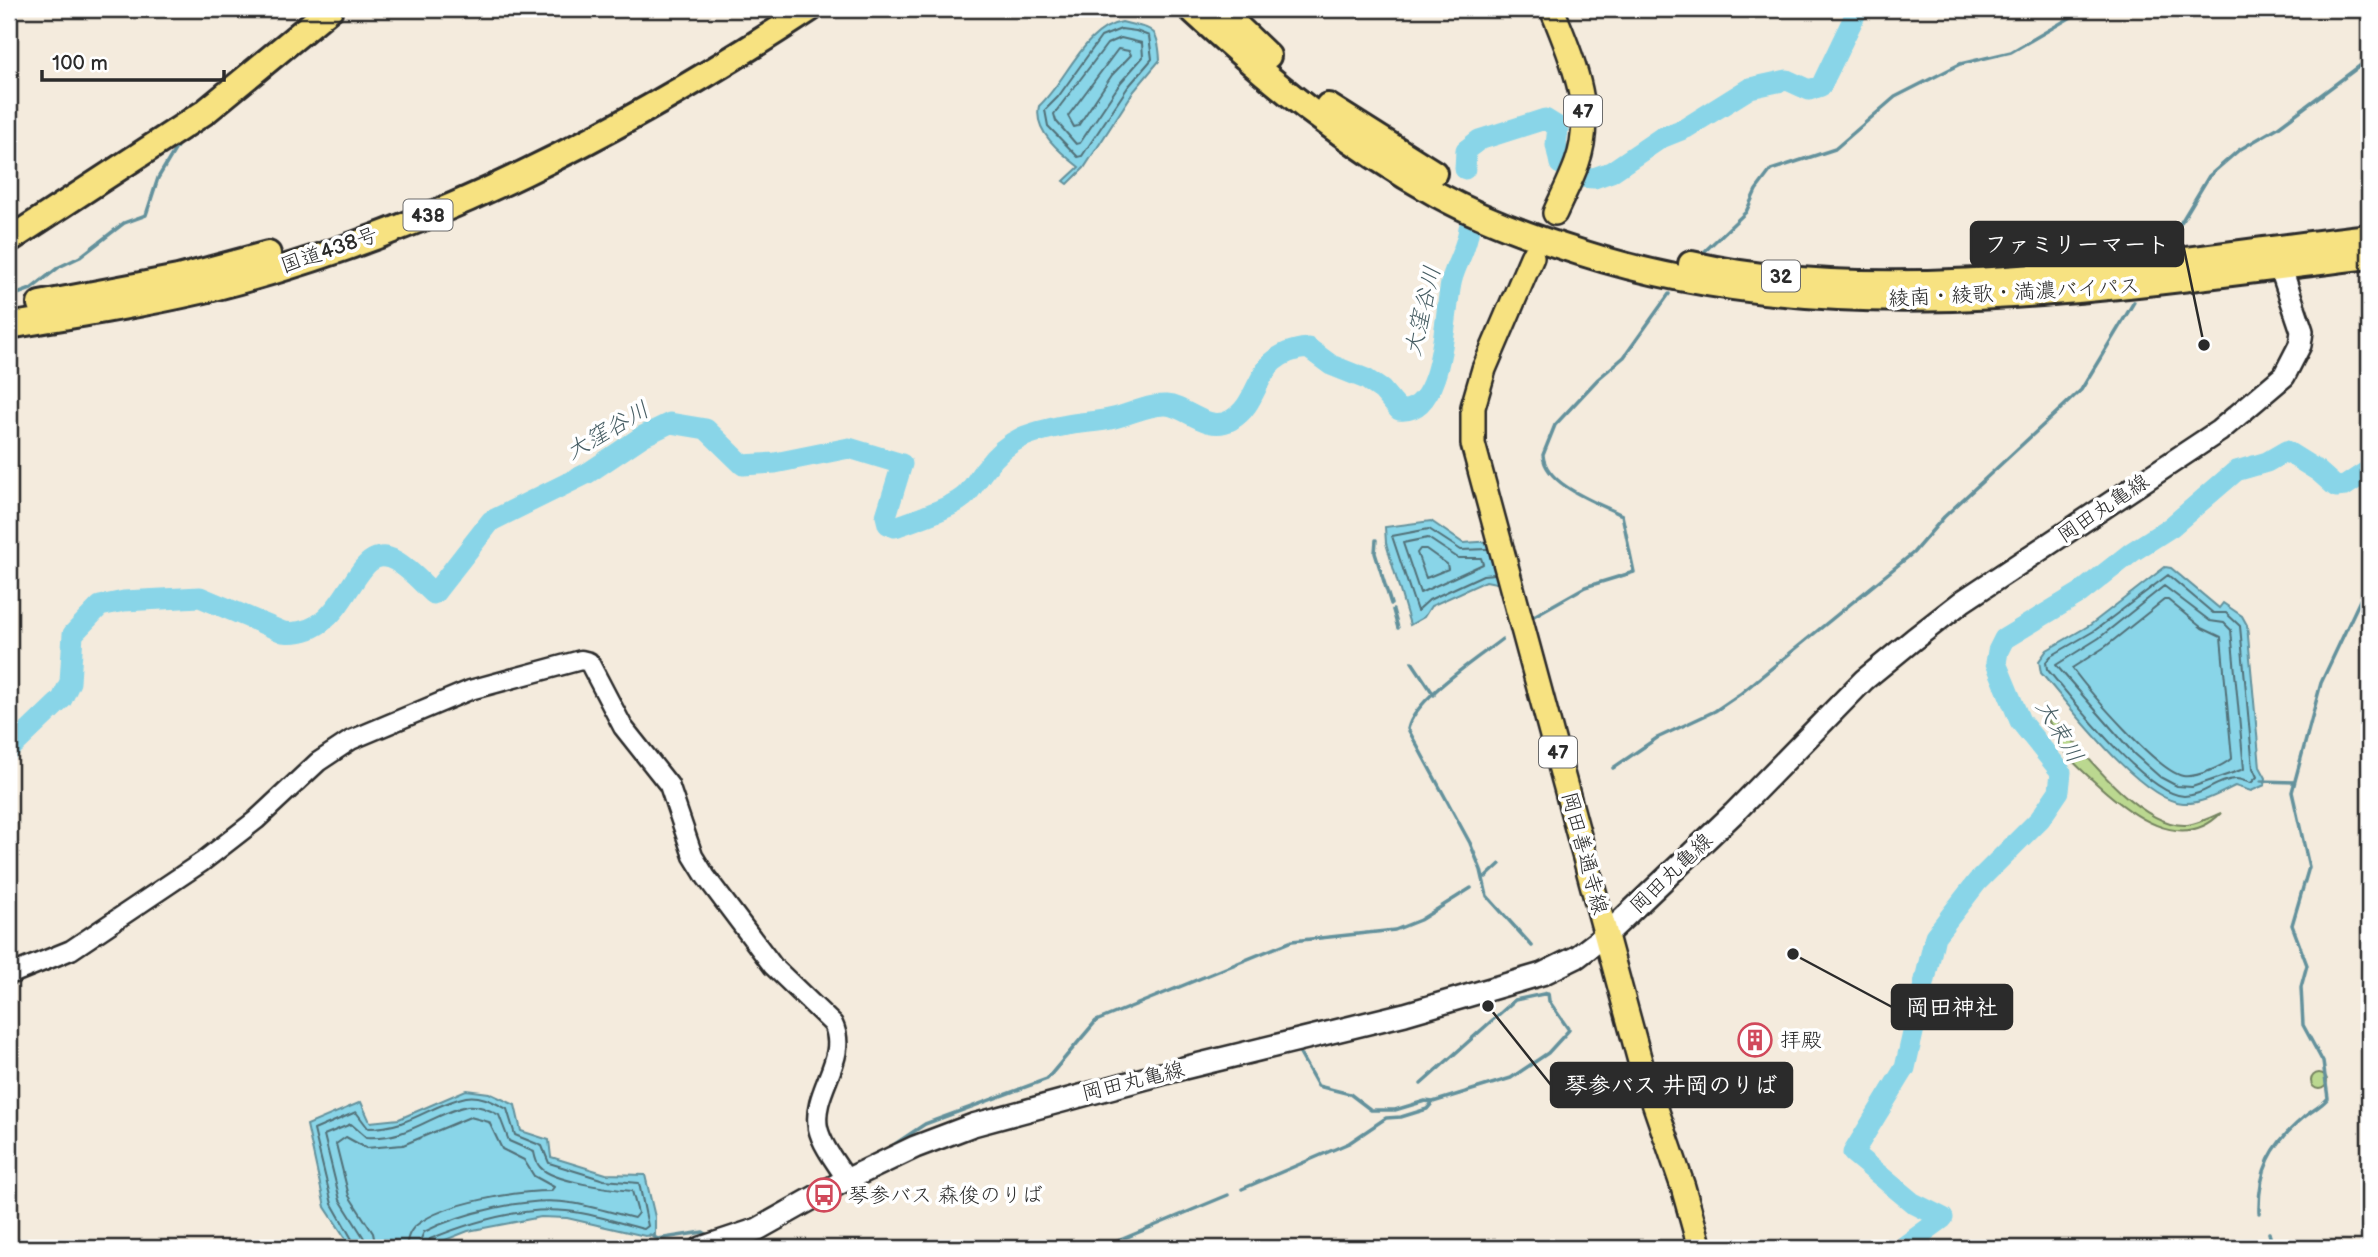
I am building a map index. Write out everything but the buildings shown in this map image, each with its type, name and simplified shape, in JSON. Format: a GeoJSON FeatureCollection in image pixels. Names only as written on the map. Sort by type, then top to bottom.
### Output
{"type":"FeatureCollection","features":[{"type":"Feature","properties":{"kind":"highway"},"geometry":{"type":"LineString","coordinates":[[9,240],[205,112],[330,9]]}},
{"type":"Feature","properties":{"kind":"highway","name":"国道438号"},"geometry":{"type":"LineString","coordinates":[[9,310],[217,268],[325,236],[400,209],[527,155],[580,129],[654,89],[781,9]]}},
{"type":"Feature","properties":{"kind":"highway","name":"国道438号"},"geometry":{"type":"LineString","coordinates":[[9,326],[220,286],[404,225],[577,149],[666,100],[810,9]]}},
{"type":"Feature","properties":{"kind":"highway","name":"綾南・綾歌・満濃バイパス"},"geometry":{"type":"LineString","coordinates":[[1191,9],[1313,115],[1440,196],[1551,243],[1618,265],[1744,290],[1898,301],[2080,292],[2278,258],[2369,237]]}},
{"type":"Feature","properties":{"kind":"highway","name":"綾南・綾歌・満濃バイパス"},"geometry":{"type":"LineString","coordinates":[[1219,9],[1254,44],[1325,104],[1447,181],[1557,228],[1624,250],[1709,268],[1829,280],[1895,282],[2278,258],[2369,256]]}},
{"type":"Feature","properties":{"kind":"main road","name":"47"},"geometry":{"type":"LineString","coordinates":[[1552,9],[1577,74],[1583,120],[1578,162],[1555,213]]}},
{"type":"Feature","properties":{"kind":"main road","name":"岡田善通寺線"},"geometry":{"type":"LineString","coordinates":[[1532,257],[1484,369],[1473,407],[1473,444],[1642,1065],[1683,1187],[1700,1248]]}},
{"type":"Feature","properties":{"kind":"main road","name":"岡田丸亀線"},"geometry":{"type":"LineString","coordinates":[[702,1248],[758,1229],[843,1173],[1001,1115],[1405,1014],[1542,974],[1577,957],[1607,934],[1734,813],[1864,680],[1963,601],[2219,431],[2284,376],[2301,345],[2302,331],[2278,258]]}},
{"type":"Feature","properties":{"kind":"street"},"geometry":{"type":"LineString","coordinates":[[9,975],[71,950],[191,869],[256,820],[318,762],[351,740],[470,690],[581,660],[589,662],[623,727],[669,785],[693,856],[706,877],[773,966],[833,1024],[839,1035],[839,1049],[821,1095],[818,1127],[843,1173]]}},
{"type":"Feature","properties":{"kind":"green space"},"geometry":{"type":"Polygon","coordinates":[[[2043,705],[2088,759],[2126,797],[2146,812],[2166,822],[2185,825],[2221,813],[2206,825],[2189,830],[2173,830],[2140,817],[2110,796],[2067,755],[2055,736],[2043,705]]]}},
{"type":"Feature","properties":{"kind":"green space"},"geometry":{"type":"Polygon","coordinates":[[[2319,1073],[2327,1081],[2319,1089],[2311,1081],[2319,1073]]]}},
{"type":"Feature","properties":{"kind":"water"},"geometry":{"type":"Polygon","coordinates":[[[1122,22],[1146,28],[1155,34],[1160,60],[1134,91],[1084,168],[1068,184],[1064,181],[1079,167],[1044,133],[1038,115],[1039,106],[1086,44],[1109,26],[1122,22]]]}},
{"type":"Feature","properties":{"kind":"water"},"geometry":{"type":"Polygon","coordinates":[[[1431,521],[1463,543],[1494,541],[1506,585],[1486,581],[1431,606],[1424,617],[1410,625],[1386,543],[1385,527],[1431,521]]]}},
{"type":"Feature","properties":{"kind":"water"},"geometry":{"type":"Polygon","coordinates":[[[2165,567],[2171,568],[2219,608],[2223,603],[2242,616],[2247,625],[2260,767],[2266,778],[2265,785],[2251,791],[2235,786],[2210,798],[2190,803],[2166,798],[2147,786],[2107,749],[2041,673],[2039,661],[2047,650],[2090,625],[2165,567]]]}},
{"type":"Feature","properties":{"kind":"water"},"geometry":{"type":"Polygon","coordinates":[[[466,1090],[489,1093],[515,1105],[521,1131],[549,1140],[551,1157],[606,1174],[645,1175],[655,1217],[655,1235],[645,1236],[567,1218],[541,1217],[468,1231],[425,1248],[352,1248],[325,1207],[307,1125],[361,1102],[370,1122],[399,1119],[466,1090]]]}},
{"type":"Feature","properties":{"kind":"waterway","name":"大窪谷川"},"geometry":{"type":"LineString","coordinates":[[1577,177],[1594,178],[1611,172],[1661,138],[1686,128],[1750,88],[1787,80],[1809,90],[1821,86],[1858,9]]}},
{"type":"Feature","properties":{"kind":"waterway"},"geometry":{"type":"LineString","coordinates":[[1705,251],[1746,212],[1756,190],[1771,170],[1835,149],[1895,97],[1960,64],[2011,52],[2085,9]]}},
{"type":"Feature","properties":{"kind":"waterway"},"geometry":{"type":"LineString","coordinates":[[2168,244],[2209,176],[2239,150],[2277,128],[2369,59]]}},
{"type":"Feature","properties":{"kind":"waterway","name":"大窪谷川"},"geometry":{"type":"LineString","coordinates":[[1465,169],[1466,150],[1479,140],[1545,119],[1558,127],[1556,145],[1560,164]]}},
{"type":"Feature","properties":{"kind":"waterway"},"geometry":{"type":"LineString","coordinates":[[12,296],[31,289],[59,267],[80,257],[124,223],[146,215],[158,178],[179,143]]}},
{"type":"Feature","properties":{"kind":"waterway","name":"大窪谷川"},"geometry":{"type":"LineString","coordinates":[[9,750],[62,699],[70,682],[73,634],[100,606],[124,601],[200,597],[283,632],[306,630],[323,621],[369,562],[381,557],[401,564],[434,594],[491,521],[588,473],[643,436],[670,423],[706,429],[743,465],[775,463],[849,448],[902,464],[886,516],[888,524],[895,527],[961,499],[1003,449],[1042,430],[1108,419],[1160,405],[1174,406],[1214,423],[1231,420],[1242,411],[1268,368],[1290,352],[1308,348],[1331,365],[1366,379],[1382,390],[1399,410],[1414,407],[1426,396],[1434,379],[1452,279],[1469,228]]}},
{"type":"Feature","properties":{"kind":"waterway"},"geometry":{"type":"LineString","coordinates":[[1532,617],[1585,587],[1634,572],[1622,515],[1587,499],[1563,484],[1546,466],[1543,455],[1555,425],[1598,379],[1624,357],[1669,294]]}},
{"type":"Feature","properties":{"kind":"waterway"},"geometry":{"type":"LineString","coordinates":[[1613,768],[1657,738],[1715,711],[1740,694],[1913,553],[1944,517],[2081,390],[2134,302]]}},
{"type":"Feature","properties":{"kind":"waterway","name":"大束川"},"geometry":{"type":"LineString","coordinates":[[1902,1248],[1943,1218],[1913,1203],[1853,1153],[1905,1068],[1935,936],[1977,882],[2040,819],[2059,791],[2061,772],[2020,721],[1996,663],[2004,639],[2080,593],[2132,552],[2171,527],[2236,471],[2267,462],[2286,451],[2318,471],[2336,487],[2345,486],[2369,470]]}},
{"type":"Feature","properties":{"kind":"waterway"},"geometry":{"type":"LineString","coordinates":[[1376,540],[1375,553],[1391,604]]}},
{"type":"Feature","properties":{"kind":"waterway"},"geometry":{"type":"LineString","coordinates":[[2259,1213],[2264,1171],[2275,1149],[2292,1128],[2328,1098],[2323,1062],[2303,1025],[2301,987],[2307,965],[2292,925],[2309,867],[2292,792],[2321,683],[2369,581]]}},
{"type":"Feature","properties":{"kind":"waterway"},"geometry":{"type":"LineString","coordinates":[[1393,610],[1398,628]]}},
{"type":"Feature","properties":{"kind":"waterway"},"geometry":{"type":"LineString","coordinates":[[1502,639],[1434,692],[1413,717],[1408,729],[1470,843],[1481,870],[1487,896],[1532,946]]}},
{"type":"Feature","properties":{"kind":"waterway"},"geometry":{"type":"LineString","coordinates":[[1412,662],[1434,695]]}},
{"type":"Feature","properties":{"kind":"waterway"},"geometry":{"type":"LineString","coordinates":[[2261,781],[2294,782]]}},
{"type":"Feature","properties":{"kind":"waterway"},"geometry":{"type":"LineString","coordinates":[[1486,877],[1500,864]]}},
{"type":"Feature","properties":{"kind":"waterway"},"geometry":{"type":"LineString","coordinates":[[889,1148],[925,1124],[1047,1079],[1096,1021],[1292,941],[1395,930],[1420,920],[1471,888]]}},
{"type":"Feature","properties":{"kind":"waterway"},"geometry":{"type":"LineString","coordinates":[[1300,1054],[1318,1086],[1350,1094],[1371,1110],[1395,1110],[1425,1101],[1433,1102],[1511,1078],[1548,1053],[1569,1030],[1549,1001],[1548,993],[1515,1000],[1421,1084]]}},
{"type":"Feature","properties":{"kind":"waterway"},"geometry":{"type":"LineString","coordinates":[[1242,1189],[1349,1143],[1386,1118],[1401,1117],[1427,1109],[1433,1102]]}},
{"type":"Feature","properties":{"kind":"waterway"},"geometry":{"type":"LineString","coordinates":[[796,1196],[835,1174]]}},
{"type":"Feature","properties":{"kind":"waterway"},"geometry":{"type":"LineString","coordinates":[[1101,1248],[1228,1195]]}},
{"type":"Feature","properties":{"kind":"waterway"},"geometry":{"type":"LineString","coordinates":[[650,1235],[658,1239],[703,1232],[709,1236]]}},
{"type":"Feature","properties":{"kind":"waterway"},"geometry":{"type":"LineString","coordinates":[[2269,1233],[2273,1248]]}},
{"type":"Feature","properties":{"kind":"place","name":"ファミリーマート"},"geometry":{"type":"Point","coordinates":[2204,345]}},
{"type":"Feature","properties":{"kind":"place","name":"岡田神社"},"geometry":{"type":"Point","coordinates":[1793,954]}},
{"type":"Feature","properties":{"kind":"place","name":"琴参バス 井岡のりば"},"geometry":{"type":"Point","coordinates":[1488,1006]}},
{"type":"Feature","properties":{"kind":"place","name":"拝殿"},"geometry":{"type":"Point","coordinates":[1755,1040]}},
{"type":"Feature","properties":{"kind":"place","name":"琴参バス 森俊のりば"},"geometry":{"type":"Point","coordinates":[824,1195]}}]}
